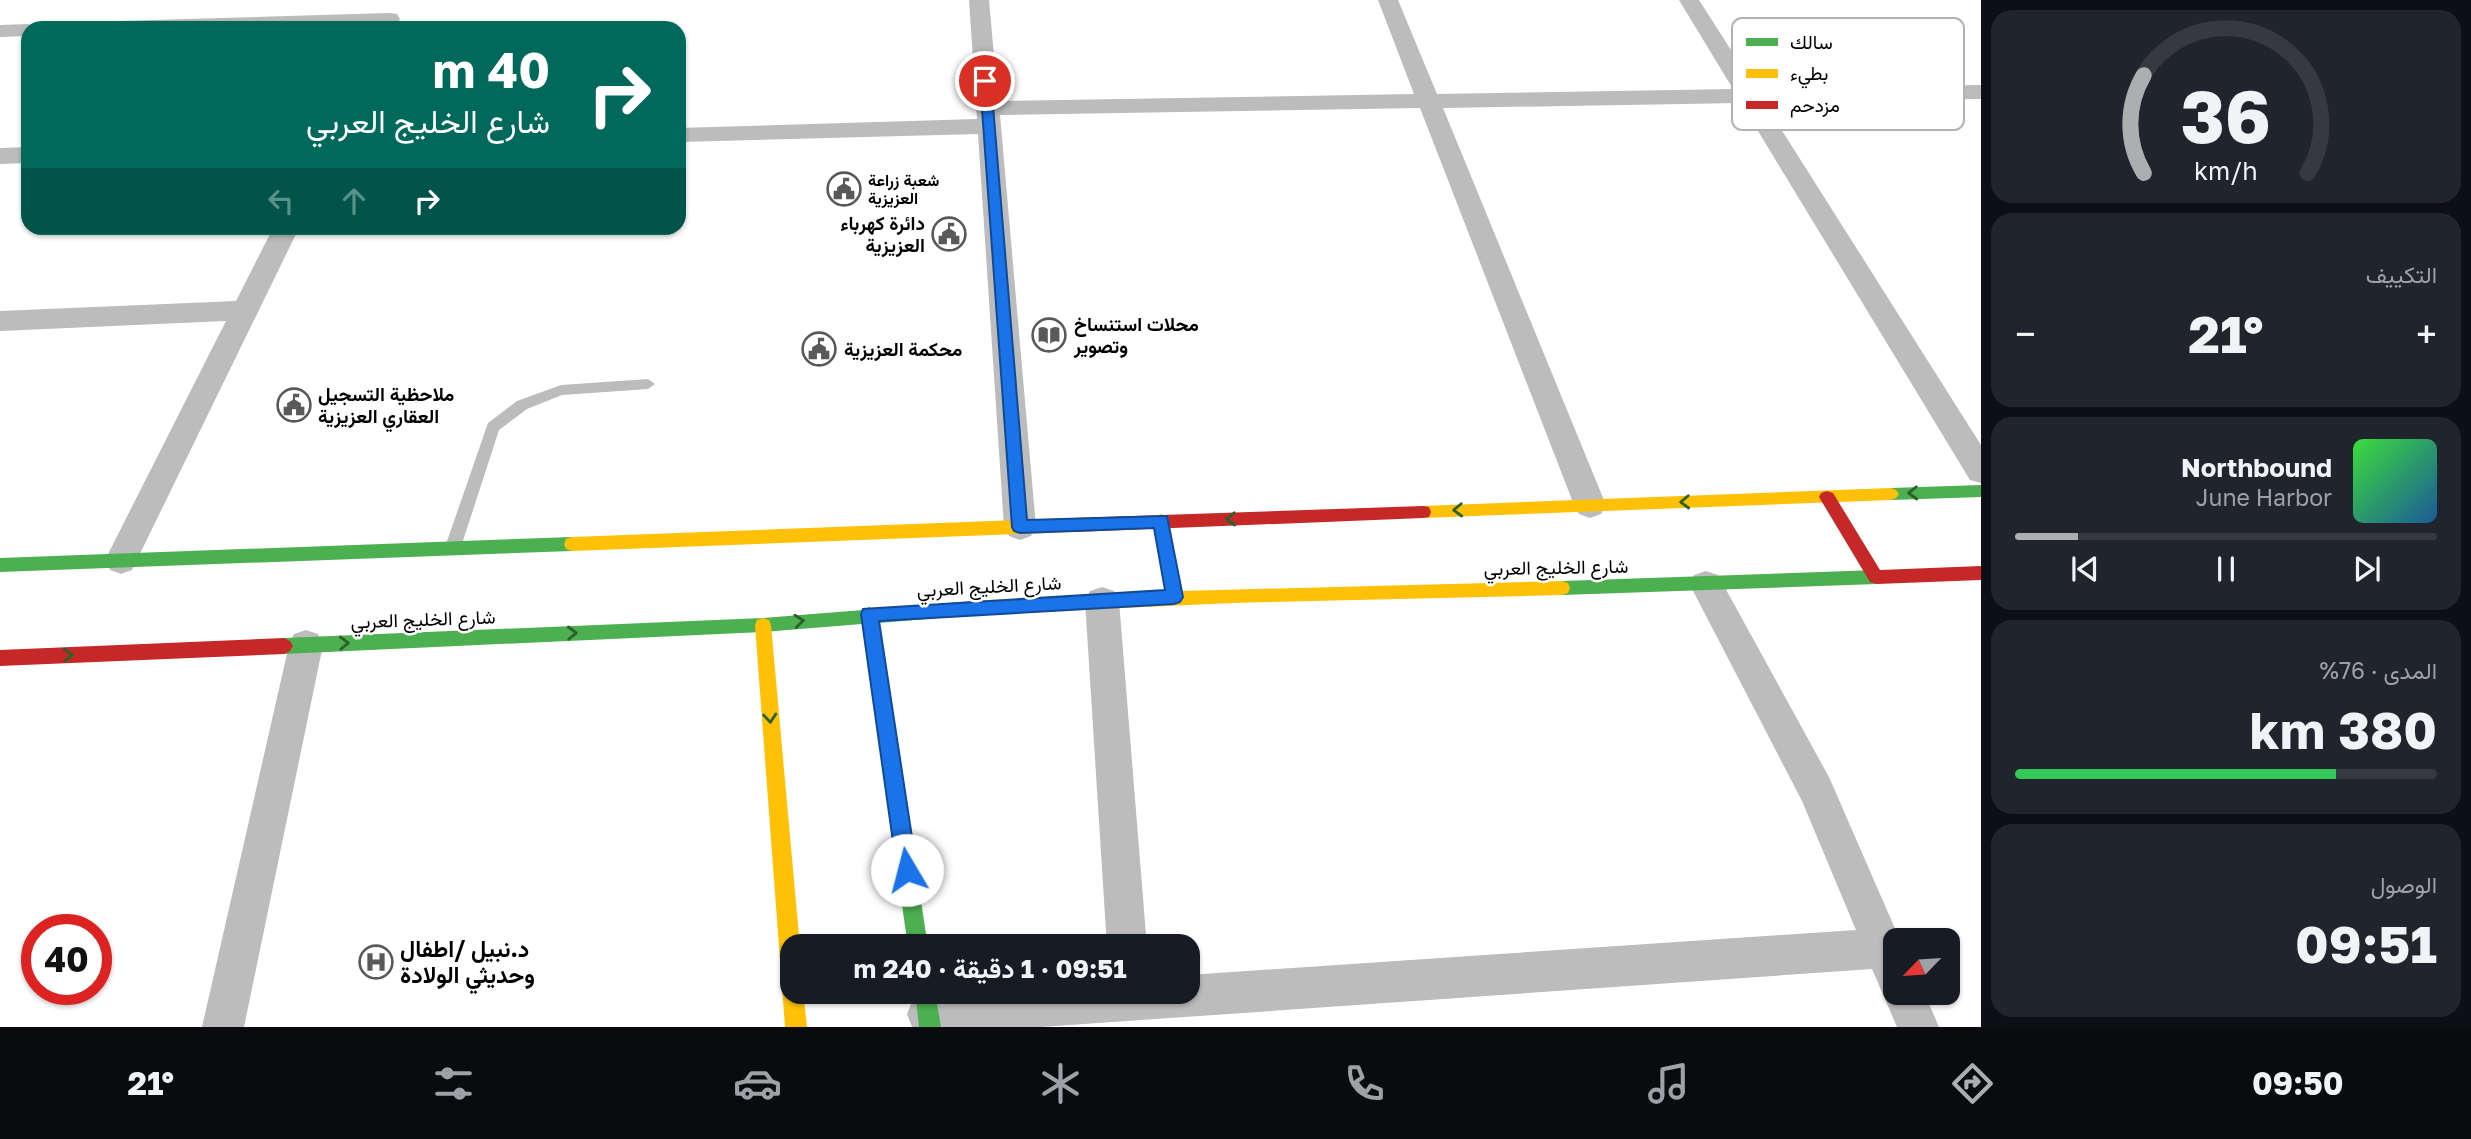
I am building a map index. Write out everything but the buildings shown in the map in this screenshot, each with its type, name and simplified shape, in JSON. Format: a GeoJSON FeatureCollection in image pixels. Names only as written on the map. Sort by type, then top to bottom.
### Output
{"type":"FeatureCollection","features":[{"type":"Feature","properties":{"kind":"main road"},"geometry":{"type":"LineString","coordinates":[[0,565],[1981,491]]}},
{"type":"Feature","properties":{"kind":"main road"},"geometry":{"type":"LineString","coordinates":[[1827,497],[1876,577]]}},
{"type":"Feature","properties":{"kind":"main road"},"geometry":{"type":"LineString","coordinates":[[1161,521],[1174,597]]}},
{"type":"Feature","properties":{"kind":"main road","name":"شارع الخليج العربي"},"geometry":{"type":"LineString","coordinates":[[0,658],[763,625],[869,614],[1174,597],[1706,585],[1981,573]]}},
{"type":"Feature","properties":{"kind":"main road"},"geometry":{"type":"LineString","coordinates":[[869,614],[916,934]]}},
{"type":"Feature","properties":{"kind":"main road"},"geometry":{"type":"LineString","coordinates":[[763,625],[788,934]]}},
{"type":"Feature","properties":{"kind":"main road"},"geometry":{"type":"LineString","coordinates":[[794,1004],[796,1027]]}},
{"type":"Feature","properties":{"kind":"street"},"geometry":{"type":"LineString","coordinates":[[979,0],[1020,527]]}},
{"type":"Feature","properties":{"kind":"street"},"geometry":{"type":"LineString","coordinates":[[1388,0],[1590,505]]}},
{"type":"Feature","properties":{"kind":"street"},"geometry":{"type":"LineString","coordinates":[[1689,0],[1732,69]]}},
{"type":"Feature","properties":{"kind":"street"},"geometry":{"type":"LineString","coordinates":[[264,21],[391,16]]}},
{"type":"Feature","properties":{"kind":"street"},"geometry":{"type":"LineString","coordinates":[[0,31],[21,30]]}},
{"type":"Feature","properties":{"kind":"street"},"geometry":{"type":"LineString","coordinates":[[686,135],[988,117],[1428,100],[1732,95]]}},
{"type":"Feature","properties":{"kind":"street"},"geometry":{"type":"LineString","coordinates":[[1770,130],[1981,471]]}},
{"type":"Feature","properties":{"kind":"street"},"geometry":{"type":"LineString","coordinates":[[0,156],[21,155]]}},
{"type":"Feature","properties":{"kind":"street"},"geometry":{"type":"LineString","coordinates":[[121,560],[282,235]]}},
{"type":"Feature","properties":{"kind":"street"},"geometry":{"type":"LineString","coordinates":[[0,321],[245,310]]}},
{"type":"Feature","properties":{"kind":"street"},"geometry":{"type":"LineString","coordinates":[[1706,585],[1816,790],[1883,948]]}},
{"type":"Feature","properties":{"kind":"street"},"geometry":{"type":"LineString","coordinates":[[1102,601],[1126,934]]}},
{"type":"Feature","properties":{"kind":"street"},"geometry":{"type":"LineString","coordinates":[[223,1027],[306,645]]}},
{"type":"Feature","properties":{"kind":"street"},"geometry":{"type":"LineString","coordinates":[[1200,993],[1883,962]]}},
{"type":"Feature","properties":{"kind":"street"},"geometry":{"type":"LineString","coordinates":[[928,1011],[1022,1004]]}},
{"type":"Feature","properties":{"kind":"street"},"geometry":{"type":"LineString","coordinates":[[1909,1005],[1918,1027]]}},
{"type":"Feature","properties":{"kind":"lane"},"geometry":{"type":"LineString","coordinates":[[453,547],[493,427],[522,405],[561,390],[648,384]]}},
{"type":"Feature","properties":{"kind":"traffic: fast"},"geometry":{"type":"LineString","coordinates":[[1891,494],[1981,491]]}},
{"type":"Feature","properties":{"kind":"traffic: fast"},"geometry":{"type":"LineString","coordinates":[[0,565],[572,544]]}},
{"type":"Feature","properties":{"kind":"traffic: fast"},"geometry":{"type":"LineString","coordinates":[[1562,588],[1877,577]]}},
{"type":"Feature","properties":{"kind":"traffic: fast"},"geometry":{"type":"LineString","coordinates":[[284,646],[763,625],[986,607]]}},
{"type":"Feature","properties":{"kind":"traffic: fast"},"geometry":{"type":"LineString","coordinates":[[869,614],[916,934]]}},
{"type":"Feature","properties":{"kind":"traffic: fast"},"geometry":{"type":"LineString","coordinates":[[927,1004],[930,1027]]}},
{"type":"Feature","properties":{"kind":"traffic: slow"},"geometry":{"type":"LineString","coordinates":[[1423,512],[1891,494]]}},
{"type":"Feature","properties":{"kind":"traffic: slow"},"geometry":{"type":"LineString","coordinates":[[1161,521],[1174,597]]}},
{"type":"Feature","properties":{"kind":"traffic: slow"},"geometry":{"type":"LineString","coordinates":[[572,544],[1074,525]]}},
{"type":"Feature","properties":{"kind":"traffic: slow"},"geometry":{"type":"LineString","coordinates":[[986,607],[1233,596],[1562,588]]}},
{"type":"Feature","properties":{"kind":"traffic: slow"},"geometry":{"type":"LineString","coordinates":[[763,625],[788,934]]}},
{"type":"Feature","properties":{"kind":"traffic: slow"},"geometry":{"type":"LineString","coordinates":[[794,1004],[796,1027]]}},
{"type":"Feature","properties":{"kind":"traffic: jam"},"geometry":{"type":"LineString","coordinates":[[1827,497],[1876,577]]}},
{"type":"Feature","properties":{"kind":"traffic: jam"},"geometry":{"type":"LineString","coordinates":[[1074,525],[1423,512]]}},
{"type":"Feature","properties":{"kind":"traffic: jam"},"geometry":{"type":"LineString","coordinates":[[1877,577],[1981,573]]}},
{"type":"Feature","properties":{"kind":"traffic: jam"},"geometry":{"type":"LineString","coordinates":[[0,658],[284,646]]}},
{"type":"Feature","properties":{"kind":"place","name":"شعبة زراعة العزيزية"},"geometry":{"type":"Point","coordinates":[844,189]}},
{"type":"Feature","properties":{"kind":"place","name":"دائرة كهرباء العزيزية"},"geometry":{"type":"Point","coordinates":[949,234]}},
{"type":"Feature","properties":{"kind":"place","name":"محلات استنساخ وتصوير"},"geometry":{"type":"Point","coordinates":[1049,335]}},
{"type":"Feature","properties":{"kind":"place","name":"محكمة العزيزية"},"geometry":{"type":"Point","coordinates":[819,349]}},
{"type":"Feature","properties":{"kind":"place","name":"ملاحظية التسجيل العقاري العزيزية"},"geometry":{"type":"Point","coordinates":[294,405]}},
{"type":"Feature","properties":{"kind":"place","name":"د.نبيل /اطفال وحديثي الولادة"},"geometry":{"type":"Point","coordinates":[376,962]}},
{"type":"Feature","properties":{"kind":"route"},"geometry":{"type":"LineString","coordinates":[[907,870],[869,614],[1174,597],[1161,521],[1020,527],[985,81]]}}]}
